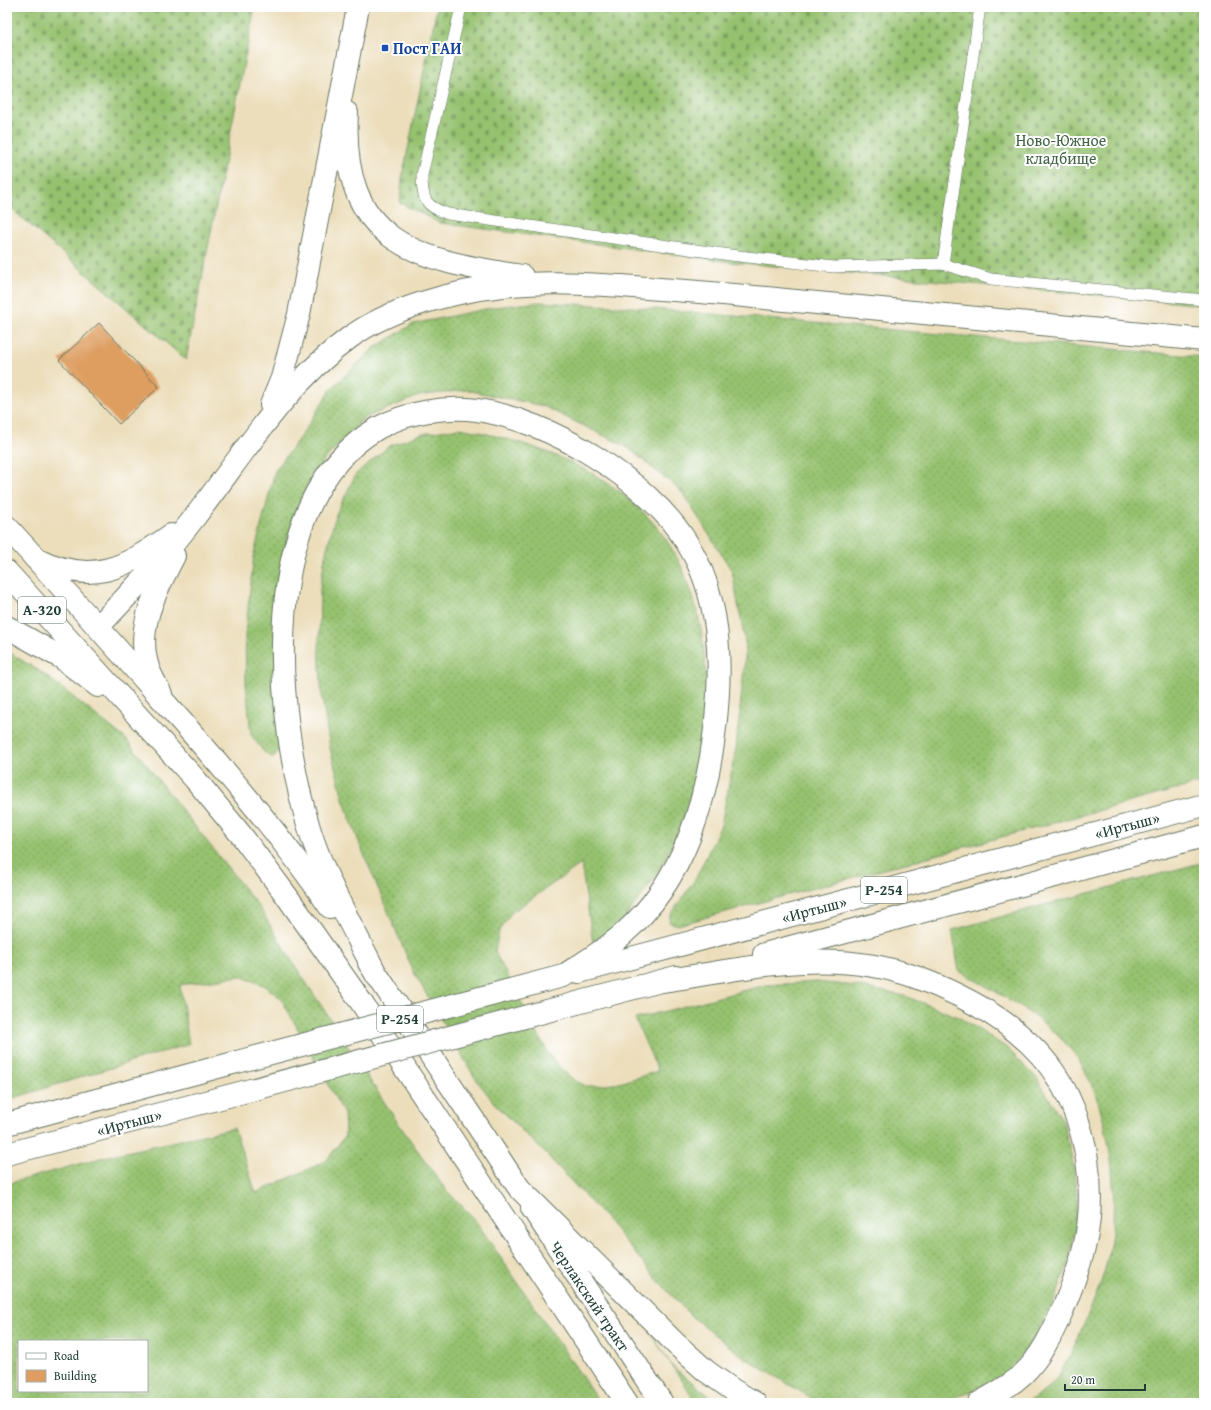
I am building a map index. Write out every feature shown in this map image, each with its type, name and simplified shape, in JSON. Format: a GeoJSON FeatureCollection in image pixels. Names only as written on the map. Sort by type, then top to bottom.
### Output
{"type":"FeatureCollection","features":[{"type":"Feature","properties":{"kind":"main road"},"geometry":{"type":"LineString","coordinates":[[264,423],[282,378],[290,352],[358,7]]}},
{"type":"Feature","properties":{"kind":"main road"},"geometry":{"type":"LineString","coordinates":[[350,46],[347,122],[352,178],[358,198],[367,214],[398,242],[447,262],[484,270],[577,284]]}},
{"type":"Feature","properties":{"kind":"main road"},"geometry":{"type":"LineString","coordinates":[[77,647],[99,626],[155,566],[192,521],[264,423],[299,381],[352,336],[410,307],[476,289],[507,285],[577,284],[698,291],[1204,340]]}},
{"type":"Feature","properties":{"kind":"main road"},"geometry":{"type":"LineString","coordinates":[[378,976],[327,875],[311,832],[298,785],[286,715],[283,672],[284,619],[289,579],[295,547],[303,522],[327,476],[344,455],[361,440],[380,427],[407,416],[451,409],[476,410],[508,417],[543,430],[608,465],[637,486],[668,517],[688,544],[709,594],[715,622],[719,664],[715,732],[702,801],[690,837],[679,862],[662,891],[645,913],[621,936],[564,976]]}},
{"type":"Feature","properties":{"kind":"main road"},"geometry":{"type":"LineString","coordinates":[[35,558],[56,568],[75,571],[111,569],[128,563],[192,521]]}},
{"type":"Feature","properties":{"kind":"main road"},"geometry":{"type":"LineString","coordinates":[[167,704],[149,670],[144,653],[144,632],[149,609],[158,586],[192,521]]}},
{"type":"Feature","properties":{"kind":"main road","name":"А-320"},"geometry":{"type":"LineString","coordinates":[[7,527],[99,626]]}},
{"type":"Feature","properties":{"kind":"main road","name":"А-320"},"geometry":{"type":"LineString","coordinates":[[7,572],[77,647],[143,722]]}},
{"type":"Feature","properties":{"kind":"main road"},"geometry":{"type":"LineString","coordinates":[[99,626],[217,760],[268,821],[308,875],[378,976],[519,1188],[676,1344],[706,1371],[755,1403]]}},
{"type":"Feature","properties":{"kind":"main road"},"geometry":{"type":"LineString","coordinates":[[7,627],[62,658],[143,722],[195,779],[242,836],[286,895],[357,996],[627,1403]]}},
{"type":"Feature","properties":{"kind":"main road","name":"«Иртыш»"},"geometry":{"type":"LineString","coordinates":[[7,1124],[1204,805]]}},
{"type":"Feature","properties":{"kind":"main road","name":"«Иртыш»"},"geometry":{"type":"LineString","coordinates":[[7,1154],[1204,836]]}},
{"type":"Feature","properties":{"kind":"main road"},"geometry":{"type":"LineString","coordinates":[[662,981],[780,963],[816,960],[881,967],[916,977],[954,993],[988,1011],[1018,1033],[1041,1055],[1059,1080],[1073,1109],[1084,1143],[1089,1179],[1088,1213],[1084,1246],[1077,1274],[1065,1304],[1055,1327],[1042,1349],[1024,1373],[1003,1389],[979,1403]]}},
{"type":"Feature","properties":{"kind":"main road"},"geometry":{"type":"LineString","coordinates":[[7,1158],[37,1146]]}},
{"type":"Feature","properties":{"kind":"main road","name":"Черлакский тракт"},"geometry":{"type":"LineString","coordinates":[[519,1188],[662,1403]]}},
{"type":"Feature","properties":{"kind":"lane"},"geometry":{"type":"LineString","coordinates":[[461,7],[422,175],[422,193],[432,208],[448,214],[563,232],[827,266],[944,264],[991,279],[1204,300]]}},
{"type":"Feature","properties":{"kind":"lane"},"geometry":{"type":"LineString","coordinates":[[944,264],[980,7]]}},
{"type":"Feature","properties":{"kind":"green space"},"geometry":{"type":"Polygon","coordinates":[[[7,7],[255,7],[186,360],[7,205],[7,7]]]}},
{"type":"Feature","properties":{"kind":"green space","name":"Ново-Южное кладбище"},"geometry":{"type":"Polygon","coordinates":[[[437,7],[1204,7],[1204,305],[730,262],[440,223],[400,203],[402,178],[437,7]]]}},
{"type":"Feature","properties":{"kind":"green space"},"geometry":{"type":"Polygon","coordinates":[[[539,302],[631,307],[1204,357],[1204,782],[678,925],[669,922],[670,916],[696,878],[721,825],[736,748],[746,648],[732,571],[682,492],[627,447],[543,406],[466,390],[419,396],[364,418],[324,460],[299,502],[283,552],[275,607],[281,747],[273,758],[264,752],[251,735],[246,684],[245,634],[254,554],[275,471],[303,433],[331,389],[374,348],[413,324],[495,307],[539,302]]]}},
{"type":"Feature","properties":{"kind":"green space"},"geometry":{"type":"Polygon","coordinates":[[[460,428],[510,440],[559,457],[583,468],[626,496],[645,514],[675,554],[694,601],[704,653],[705,708],[698,763],[684,815],[663,863],[623,921],[614,930],[593,943],[581,864],[511,913],[499,931],[495,952],[548,1053],[562,1070],[574,1080],[586,1086],[619,1083],[658,1071],[635,1019],[765,985],[817,982],[856,986],[905,996],[961,1018],[1007,1048],[1037,1078],[1063,1121],[1073,1163],[1077,1201],[1075,1232],[1068,1265],[1052,1306],[1026,1351],[1000,1378],[966,1394],[934,1403],[823,1403],[818,1402],[743,1357],[691,1316],[653,1275],[610,1223],[548,1156],[495,1104],[475,1078],[413,971],[362,850],[344,802],[330,748],[322,698],[319,651],[320,588],[325,556],[336,514],[356,474],[389,446],[421,434],[460,428]]]}},
{"type":"Feature","properties":{"kind":"green space"},"geometry":{"type":"Polygon","coordinates":[[[7,651],[44,674],[126,739],[259,907],[292,961],[398,1123],[446,1190],[473,1217],[600,1403],[7,1403],[7,1184],[108,1156],[234,1128],[256,1193],[326,1161],[345,1136],[344,1114],[281,998],[263,985],[239,976],[180,985],[189,1044],[7,1100],[7,651]]]}},
{"type":"Feature","properties":{"kind":"green space"},"geometry":{"type":"Polygon","coordinates":[[[1204,862],[1204,1403],[1027,1403],[1049,1388],[1056,1379],[1077,1340],[1103,1277],[1110,1246],[1113,1223],[1112,1172],[1109,1145],[1103,1118],[1095,1093],[1085,1071],[1072,1051],[1048,1027],[1034,1016],[959,971],[952,930],[1204,862]]]}},
{"type":"Feature","properties":{"kind":"green space"},"geometry":{"type":"Polygon","coordinates":[[[673,1367],[718,1403],[697,1403],[673,1367]]]}},
{"type":"Feature","properties":{"kind":"building"},"geometry":{"type":"Polygon","coordinates":[[[99,323],[159,387],[119,424],[59,360],[99,323]]]}},
{"type":"Feature","properties":{"kind":"place","name":"Пост ГАИ"},"geometry":{"type":"Point","coordinates":[385,48]}}]}
